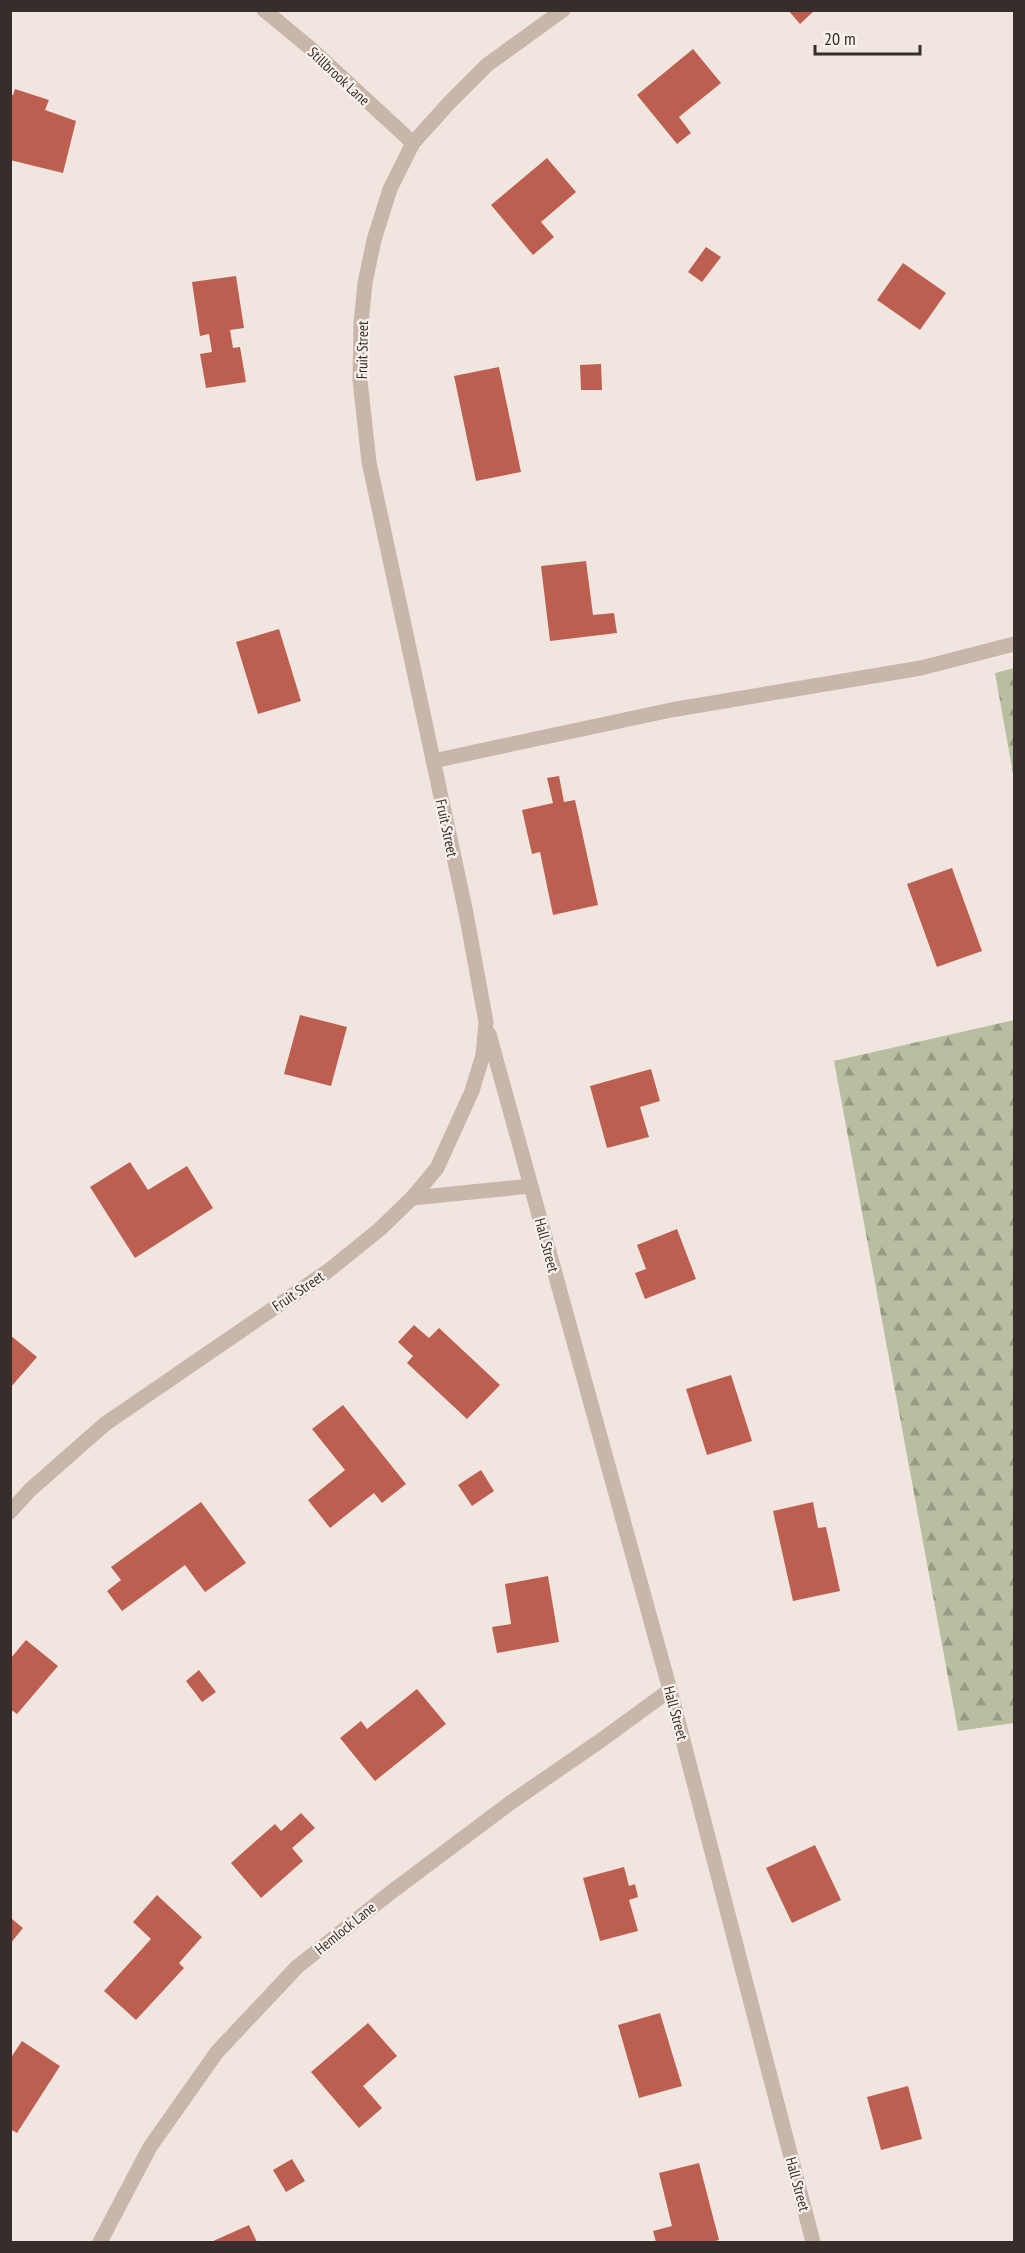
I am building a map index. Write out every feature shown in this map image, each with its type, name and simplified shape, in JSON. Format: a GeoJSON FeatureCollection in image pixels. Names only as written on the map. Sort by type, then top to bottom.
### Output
{"type":"FeatureCollection","features":[{"type":"Feature","properties":{"kind":"street","name":"Stillbrook Lane"},"geometry":{"type":"LineString","coordinates":[[264,10],[309,47],[413,143]]}},
{"type":"Feature","properties":{"kind":"street","name":"Fruit Street"},"geometry":{"type":"LineString","coordinates":[[10,1512],[30,1490],[105,1424],[328,1271],[380,1229],[412,1198],[437,1168],[472,1091],[483,1055],[486,1022],[466,913],[369,462],[360,380],[365,283],[374,240],[390,189],[413,143],[487,65],[563,10]]}},
{"type":"Feature","properties":{"kind":"street"},"geometry":{"type":"LineString","coordinates":[[433,762],[671,710],[921,668],[1014,644]]}},
{"type":"Feature","properties":{"kind":"street","name":"Hall Street"},"geometry":{"type":"LineString","coordinates":[[486,1022],[670,1690],[813,2242]]}},
{"type":"Feature","properties":{"kind":"street"},"geometry":{"type":"LineString","coordinates":[[412,1198],[531,1186]]}},
{"type":"Feature","properties":{"kind":"street","name":"Hemlock Lane"},"geometry":{"type":"LineString","coordinates":[[100,2242],[150,2147],[216,2052],[297,1967],[428,1864],[670,1690]]}},
{"type":"Feature","properties":{"kind":"green space"},"geometry":{"type":"Polygon","coordinates":[[[1014,668],[1014,779],[995,673],[1014,668]]]}},
{"type":"Feature","properties":{"kind":"green space"},"geometry":{"type":"Polygon","coordinates":[[[1014,1020],[1014,1723],[958,1731],[834,1061],[1014,1020]]]}},
{"type":"Feature","properties":{"kind":"building"},"geometry":{"type":"Polygon","coordinates":[[[788,10],[815,10],[800,24],[788,10]]]}},
{"type":"Feature","properties":{"kind":"building"},"geometry":{"type":"Polygon","coordinates":[[[693,49],[721,83],[679,117],[691,133],[677,144],[637,95],[693,49]]]}},
{"type":"Feature","properties":{"kind":"building"},"geometry":{"type":"Polygon","coordinates":[[[15,89],[49,100],[45,110],[76,121],[63,173],[10,160],[10,95],[13,95],[15,89]]]}},
{"type":"Feature","properties":{"kind":"building"},"geometry":{"type":"Polygon","coordinates":[[[547,158],[576,192],[541,222],[554,237],[533,255],[491,205],[547,158]]]}},
{"type":"Feature","properties":{"kind":"building"},"geometry":{"type":"Polygon","coordinates":[[[706,247],[721,257],[702,282],[688,272],[706,247]]]}},
{"type":"Feature","properties":{"kind":"building"},"geometry":{"type":"Polygon","coordinates":[[[903,263],[946,293],[920,330],[877,300],[903,263]]]}},
{"type":"Feature","properties":{"kind":"building"},"geometry":{"type":"Polygon","coordinates":[[[236,276],[244,328],[230,330],[233,348],[240,347],[246,382],[206,388],[200,354],[212,352],[209,334],[200,336],[192,282],[236,276]]]}},
{"type":"Feature","properties":{"kind":"building"},"geometry":{"type":"Polygon","coordinates":[[[601,364],[602,390],[581,390],[580,365],[601,364]]]}},
{"type":"Feature","properties":{"kind":"building"},"geometry":{"type":"Polygon","coordinates":[[[499,367],[521,472],[476,481],[454,376],[499,367]]]}},
{"type":"Feature","properties":{"kind":"building"},"geometry":{"type":"Polygon","coordinates":[[[586,561],[593,615],[614,613],[617,633],[550,641],[541,566],[586,561]]]}},
{"type":"Feature","properties":{"kind":"building"},"geometry":{"type":"Polygon","coordinates":[[[279,629],[301,701],[258,714],[236,642],[279,629]]]}},
{"type":"Feature","properties":{"kind":"building"},"geometry":{"type":"Polygon","coordinates":[[[559,776],[564,802],[575,800],[598,905],[553,915],[540,852],[532,854],[522,810],[553,803],[547,778],[559,776]]]}},
{"type":"Feature","properties":{"kind":"building"},"geometry":{"type":"Polygon","coordinates":[[[952,868],[982,951],[937,967],[907,884],[952,868]]]}},
{"type":"Feature","properties":{"kind":"building"},"geometry":{"type":"Polygon","coordinates":[[[300,1015],[347,1027],[331,1086],[284,1074],[300,1015]]]}},
{"type":"Feature","properties":{"kind":"building"},"geometry":{"type":"Polygon","coordinates":[[[651,1069],[660,1101],[640,1107],[649,1137],[607,1148],[590,1086],[651,1069]]]}},
{"type":"Feature","properties":{"kind":"building"},"geometry":{"type":"Polygon","coordinates":[[[130,1162],[148,1190],[187,1166],[213,1208],[135,1258],[90,1187],[130,1162]]]}},
{"type":"Feature","properties":{"kind":"building"},"geometry":{"type":"Polygon","coordinates":[[[677,1229],[696,1279],[645,1299],[635,1273],[646,1269],[637,1245],[677,1229]]]}},
{"type":"Feature","properties":{"kind":"building"},"geometry":{"type":"Polygon","coordinates":[[[414,1325],[429,1338],[439,1328],[500,1385],[467,1419],[407,1363],[413,1356],[398,1342],[414,1325]]]}},
{"type":"Feature","properties":{"kind":"building"},"geometry":{"type":"Polygon","coordinates":[[[10,1335],[37,1357],[10,1388],[10,1335]]]}},
{"type":"Feature","properties":{"kind":"building"},"geometry":{"type":"Polygon","coordinates":[[[731,1375],[752,1441],[707,1455],[686,1389],[731,1375]]]}},
{"type":"Feature","properties":{"kind":"building"},"geometry":{"type":"Polygon","coordinates":[[[343,1405],[406,1484],[382,1503],[374,1493],[330,1528],[308,1500],[345,1470],[312,1429],[343,1405]]]}},
{"type":"Feature","properties":{"kind":"building"},"geometry":{"type":"Polygon","coordinates":[[[481,1470],[494,1491],[472,1506],[458,1485],[481,1470]]]}},
{"type":"Feature","properties":{"kind":"building"},"geometry":{"type":"Polygon","coordinates":[[[201,1502],[246,1563],[205,1592],[185,1565],[122,1611],[107,1591],[121,1580],[111,1567],[201,1502]]]}},
{"type":"Feature","properties":{"kind":"building"},"geometry":{"type":"Polygon","coordinates":[[[813,1502],[818,1528],[826,1527],[840,1591],[793,1601],[773,1511],[813,1502]]]}},
{"type":"Feature","properties":{"kind":"building"},"geometry":{"type":"Polygon","coordinates":[[[548,1576],[559,1642],[497,1653],[492,1627],[511,1624],[505,1584],[548,1576]]]}},
{"type":"Feature","properties":{"kind":"building"},"geometry":{"type":"Polygon","coordinates":[[[26,1640],[58,1666],[17,1714],[10,1709],[10,1659],[26,1640]]]}},
{"type":"Feature","properties":{"kind":"building"},"geometry":{"type":"Polygon","coordinates":[[[199,1670],[216,1692],[202,1702],[186,1681],[199,1670]]]}},
{"type":"Feature","properties":{"kind":"building"},"geometry":{"type":"Polygon","coordinates":[[[417,1689],[446,1724],[375,1781],[340,1738],[361,1721],[367,1729],[417,1689]]]}},
{"type":"Feature","properties":{"kind":"building"},"geometry":{"type":"Polygon","coordinates":[[[301,1813],[315,1828],[292,1848],[303,1861],[261,1898],[231,1863],[275,1824],[281,1831],[301,1813]]]}},
{"type":"Feature","properties":{"kind":"building"},"geometry":{"type":"Polygon","coordinates":[[[815,1845],[841,1900],[792,1923],[766,1868],[815,1845]]]}},
{"type":"Feature","properties":{"kind":"building"},"geometry":{"type":"Polygon","coordinates":[[[624,1867],[629,1886],[635,1884],[638,1897],[629,1900],[638,1931],[600,1941],[583,1878],[624,1867]]]}},
{"type":"Feature","properties":{"kind":"building"},"geometry":{"type":"Polygon","coordinates":[[[157,1895],[202,1937],[179,1963],[184,1968],[136,2020],[104,1991],[151,1939],[133,1922],[157,1895]]]}},
{"type":"Feature","properties":{"kind":"building"},"geometry":{"type":"Polygon","coordinates":[[[12,1919],[23,1928],[10,1944],[10,1922],[12,1919]]]}},
{"type":"Feature","properties":{"kind":"building"},"geometry":{"type":"Polygon","coordinates":[[[660,2013],[682,2086],[639,2098],[618,2025],[660,2013]]]}},
{"type":"Feature","properties":{"kind":"building"},"geometry":{"type":"Polygon","coordinates":[[[368,2023],[397,2056],[363,2086],[382,2108],[359,2128],[311,2072],[368,2023]]]}},
{"type":"Feature","properties":{"kind":"building"},"geometry":{"type":"Polygon","coordinates":[[[22,2041],[60,2066],[17,2133],[10,2129],[10,2059],[22,2041]]]}},
{"type":"Feature","properties":{"kind":"building"},"geometry":{"type":"Polygon","coordinates":[[[908,2086],[922,2139],[881,2150],[867,2097],[908,2086]]]}},
{"type":"Feature","properties":{"kind":"building"},"geometry":{"type":"Polygon","coordinates":[[[292,2159],[305,2181],[286,2192],[273,2170],[292,2159]]]}},
{"type":"Feature","properties":{"kind":"building"},"geometry":{"type":"Polygon","coordinates":[[[699,2163],[719,2240],[656,2242],[653,2231],[672,2226],[659,2173],[699,2163]]]}},
{"type":"Feature","properties":{"kind":"building"},"geometry":{"type":"Polygon","coordinates":[[[249,2225],[257,2242],[211,2242],[249,2225]]]}}]}
